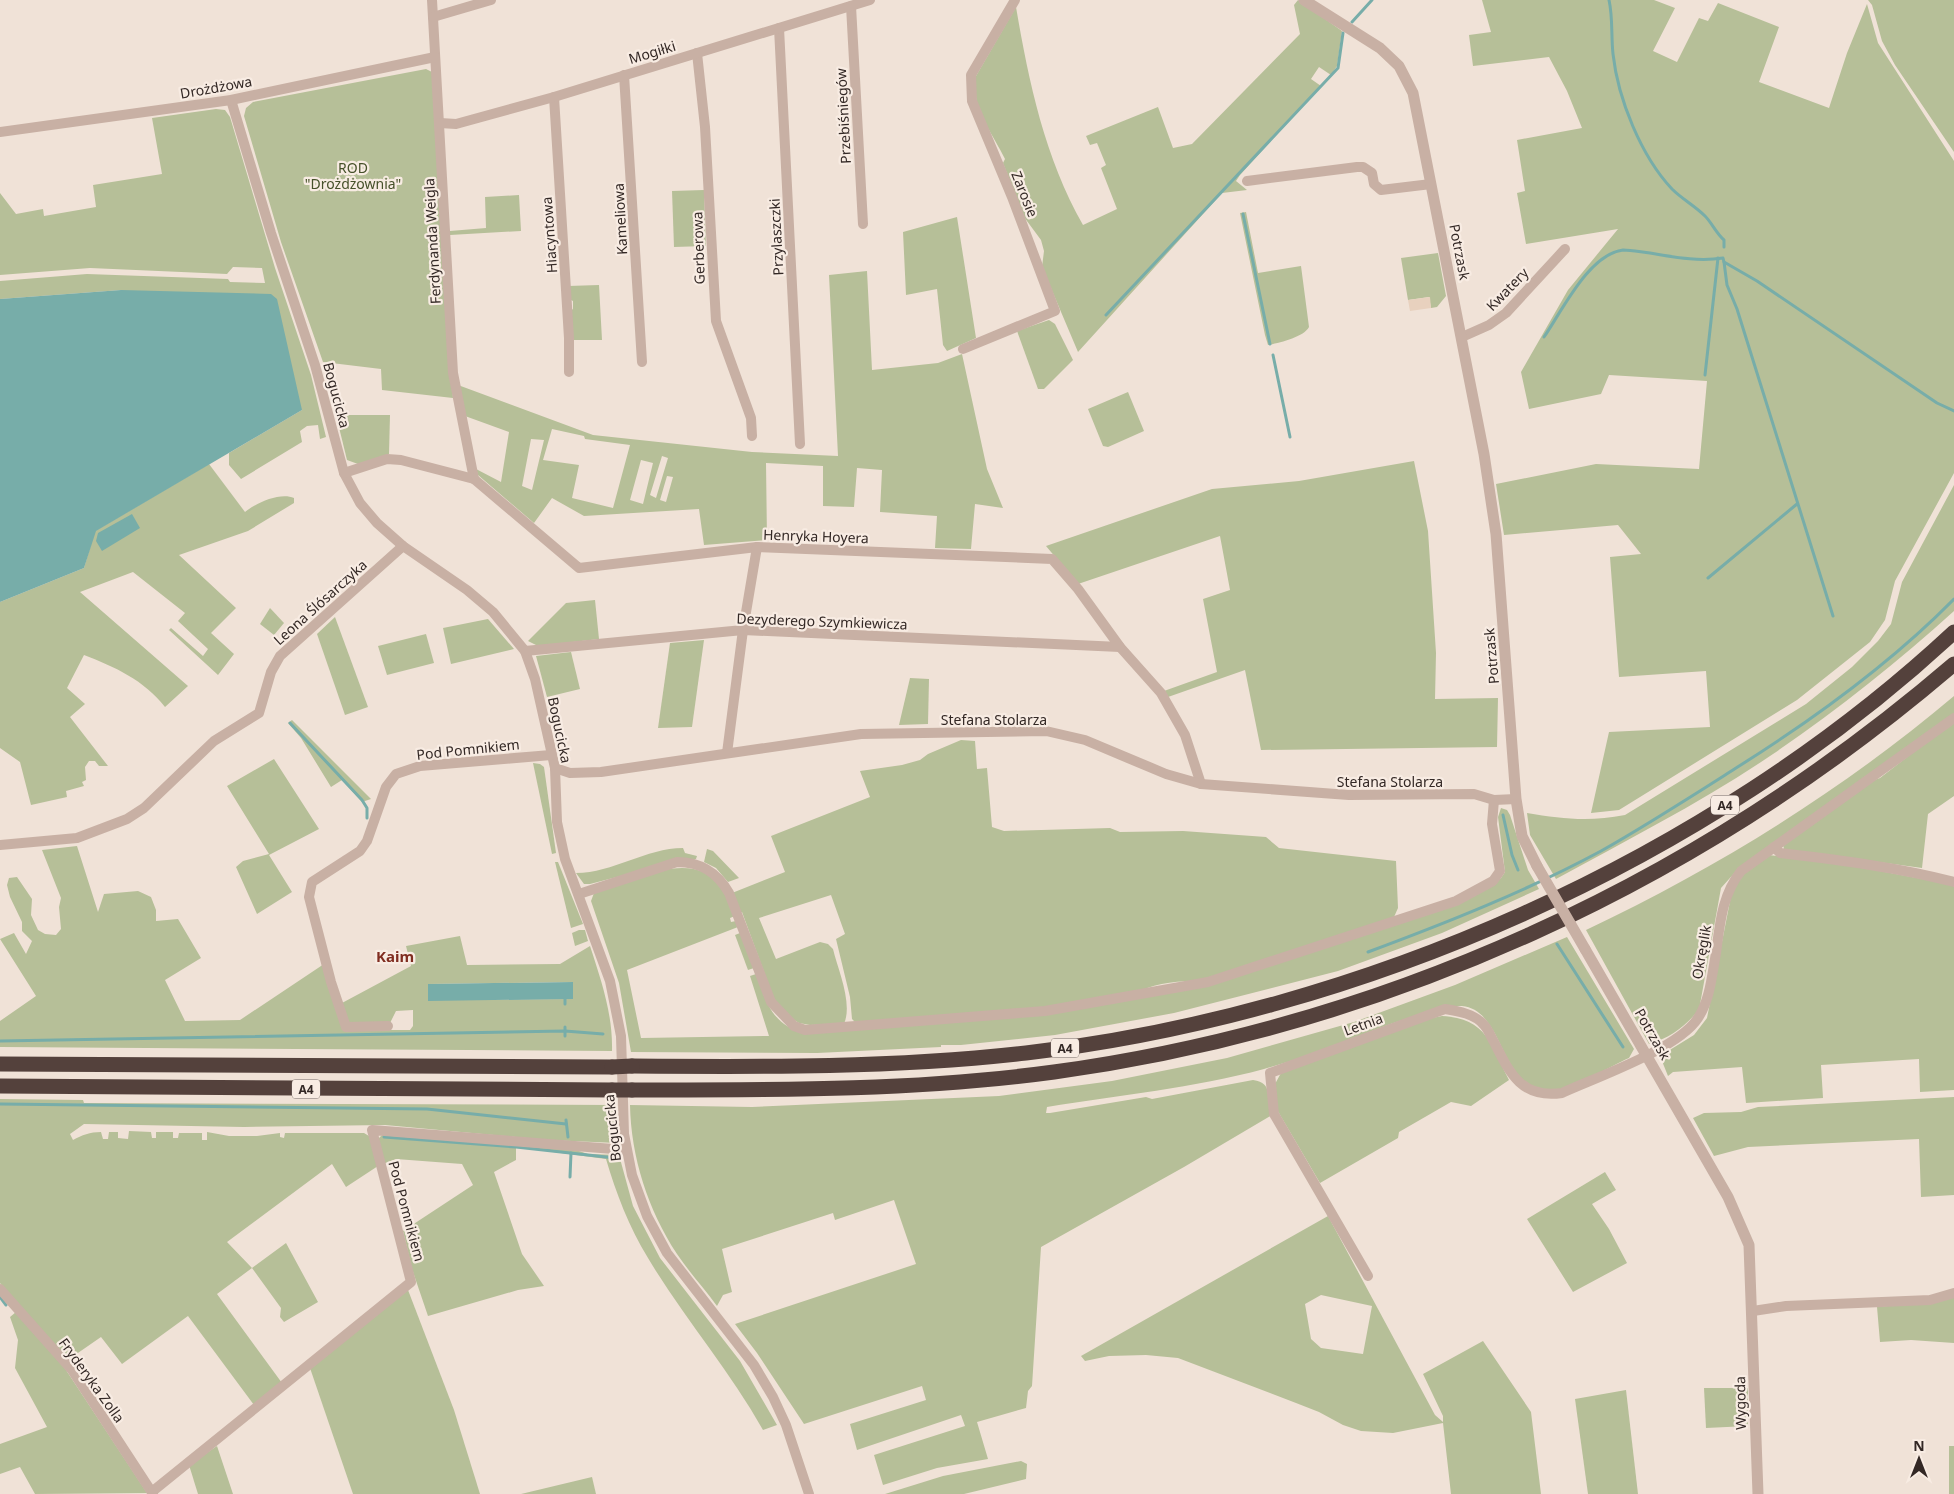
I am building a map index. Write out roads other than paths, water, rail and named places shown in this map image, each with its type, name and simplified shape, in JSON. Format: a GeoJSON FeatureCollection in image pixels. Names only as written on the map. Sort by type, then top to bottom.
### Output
{"type":"FeatureCollection","features":[{"type":"Feature","properties":{"kind":"highway","name":"A4"},"geometry":{"type":"LineString","coordinates":[[0,1064],[612,1067],[821,1066],[953,1060],[1027,1052],[1111,1040],[1184,1026],[1261,1008],[1351,980],[1441,948],[1523,913],[1611,870],[1731,802],[1819,742],[1892,686],[1954,632]]}},
{"type":"Feature","properties":{"kind":"highway","name":"A4"},"geometry":{"type":"LineString","coordinates":[[0,1086],[612,1090],[858,1088],[960,1082],[1051,1072],[1208,1044],[1353,1004],[1442,972],[1516,942],[1581,912],[1664,868],[1795,787],[1870,732],[1954,664]]}},
{"type":"Feature","properties":{"kind":"street","name":"Ferdynanda Weigla"},"geometry":{"type":"LineString","coordinates":[[432,0],[453,373],[474,479]]}},
{"type":"Feature","properties":{"kind":"street"},"geometry":{"type":"LineString","coordinates":[[433,17],[491,0]]}},
{"type":"Feature","properties":{"kind":"street","name":"Mogiłki"},"geometry":{"type":"LineString","coordinates":[[440,123],[456,124],[554,96],[870,0]]}},
{"type":"Feature","properties":{"kind":"street","name":"Zarosie"},"geometry":{"type":"LineString","coordinates":[[963,349],[1055,311],[1012,197],[972,101],[970,75],[1015,0]]}},
{"type":"Feature","properties":{"kind":"street","name":"Potrzask"},"geometry":{"type":"LineString","coordinates":[[1304,0],[1380,48],[1399,66],[1413,93],[1462,336],[1484,454],[1496,534],[1516,799],[1522,836],[1537,866],[1728,1197],[1750,1245],[1753,1311]]}},
{"type":"Feature","properties":{"kind":"street","name":"Przebiśniegów"},"geometry":{"type":"LineString","coordinates":[[851,6],[863,224]]}},
{"type":"Feature","properties":{"kind":"street","name":"Przylaszczki"},"geometry":{"type":"LineString","coordinates":[[779,28],[800,444]]}},
{"type":"Feature","properties":{"kind":"street","name":"Gerberowa"},"geometry":{"type":"LineString","coordinates":[[697,53],[705,127],[716,321],[751,418],[752,436]]}},
{"type":"Feature","properties":{"kind":"street","name":"Drożdżowa"},"geometry":{"type":"LineString","coordinates":[[0,132],[231,100],[435,58]]}},
{"type":"Feature","properties":{"kind":"street","name":"Kameliowa"},"geometry":{"type":"LineString","coordinates":[[624,75],[642,362]]}},
{"type":"Feature","properties":{"kind":"street","name":"Hiacyntowa"},"geometry":{"type":"LineString","coordinates":[[554,96],[569,328],[569,372]]}},
{"type":"Feature","properties":{"kind":"street","name":"Bogucicka"},"geometry":{"type":"LineString","coordinates":[[231,100],[271,233],[315,364],[344,473],[360,503],[377,523],[403,546],[467,590],[494,612],[525,651],[535,679],[551,754],[556,768],[557,822],[565,859],[610,981],[621,1036],[623,1117],[626,1150],[639,1196],[667,1253],[754,1365],[781,1411],[809,1494]]}},
{"type":"Feature","properties":{"kind":"street"},"geometry":{"type":"LineString","coordinates":[[1247,181],[1363,167],[1372,173],[1374,184],[1381,190],[1431,184]]}},
{"type":"Feature","properties":{"kind":"street","name":"Kwatery"},"geometry":{"type":"LineString","coordinates":[[1462,336],[1489,326],[1506,313],[1565,249]]}},
{"type":"Feature","properties":{"kind":"street","name":"Henryka Hoyera"},"geometry":{"type":"LineString","coordinates":[[344,473],[387,459],[401,460],[474,479],[579,568],[758,547],[1052,559],[1078,589],[1120,647],[1162,695],[1185,735],[1201,784]]}},
{"type":"Feature","properties":{"kind":"street","name":"Leona Ślósarczyka"},"geometry":{"type":"LineString","coordinates":[[0,845],[77,838],[127,819],[144,808],[214,741],[256,716],[262,709],[271,672],[280,656],[403,546]]}},
{"type":"Feature","properties":{"kind":"street"},"geometry":{"type":"LineString","coordinates":[[727,753],[743,630],[758,547]]}},
{"type":"Feature","properties":{"kind":"street","name":"Dezyderego Szymkiewicza"},"geometry":{"type":"LineString","coordinates":[[525,651],[743,630],[1120,647]]}},
{"type":"Feature","properties":{"kind":"street","name":"Okręglik"},"geometry":{"type":"LineString","coordinates":[[1647,1054],[1675,1040],[1697,1020],[1705,1005],[1710,987],[1721,916],[1732,883],[1741,871],[1954,718]]}},
{"type":"Feature","properties":{"kind":"street","name":"Stefana Stolarza"},"geometry":{"type":"LineString","coordinates":[[556,768],[570,773],[601,772],[861,734],[1046,732],[1085,740],[1166,774],[1201,784],[1349,796],[1474,794],[1494,800],[1516,799]]}},
{"type":"Feature","properties":{"kind":"street","name":"Pod Pomnikiem"},"geometry":{"type":"LineString","coordinates":[[388,1026],[346,1027],[331,982],[309,897],[312,882],[360,852],[367,840],[386,787],[396,774],[420,766],[551,754]]}},
{"type":"Feature","properties":{"kind":"street"},"geometry":{"type":"LineString","coordinates":[[579,894],[677,862],[689,862],[707,868],[721,879],[729,892],[771,1002],[794,1026],[805,1030],[1045,1011],[1208,982],[1456,901],[1493,881],[1500,871],[1492,824],[1494,800]]}},
{"type":"Feature","properties":{"kind":"street"},"geometry":{"type":"LineString","coordinates":[[1774,847],[1780,852],[1857,862],[1923,874],[1954,882]]}},
{"type":"Feature","properties":{"kind":"street","name":"Letnia"},"geometry":{"type":"LineString","coordinates":[[1368,1276],[1274,1114],[1270,1073],[1445,1009],[1466,1013],[1484,1024],[1503,1060],[1517,1080],[1530,1091],[1548,1095],[1562,1092],[1647,1054]]}},
{"type":"Feature","properties":{"kind":"street","name":"Pod Pomnikiem"},"geometry":{"type":"LineString","coordinates":[[153,1493],[411,1282],[372,1130],[626,1150]]}},
{"type":"Feature","properties":{"kind":"street","name":"Fryderyka Zolla"},"geometry":{"type":"LineString","coordinates":[[0,1289],[72,1370],[153,1493]]}},
{"type":"Feature","properties":{"kind":"street"},"geometry":{"type":"LineString","coordinates":[[1753,1311],[1786,1306],[1930,1300],[1954,1293]]}},
{"type":"Feature","properties":{"kind":"street","name":"Wygoda"},"geometry":{"type":"LineString","coordinates":[[1753,1311],[1758,1494]]}},
{"type":"Feature","properties":{"kind":"water"},"geometry":{"type":"Polygon","coordinates":[[[121,290],[271,294],[277,299],[302,410],[96,531],[84,568],[0,602],[0,299],[121,290]]]}},
{"type":"Feature","properties":{"kind":"water"},"geometry":{"type":"Polygon","coordinates":[[[132,514],[140,528],[102,551],[96,541],[98,533],[132,514]]]}},
{"type":"Feature","properties":{"kind":"water"},"geometry":{"type":"Polygon","coordinates":[[[573,982],[573,999],[428,1001],[428,984],[573,982]]]}},
{"type":"Feature","properties":{"kind":"waterway"},"geometry":{"type":"LineString","coordinates":[[1352,22],[1372,0]]}},
{"type":"Feature","properties":{"kind":"waterway"},"geometry":{"type":"LineString","coordinates":[[1609,0],[1616,71],[1626,108],[1641,144],[1661,176],[1676,193],[1707,219],[1724,240],[1724,247]]}},
{"type":"Feature","properties":{"kind":"waterway"},"geometry":{"type":"LineString","coordinates":[[1106,315],[1338,68],[1343,33]]}},
{"type":"Feature","properties":{"kind":"waterway"},"geometry":{"type":"LineString","coordinates":[[1243,214],[1270,344]]}},
{"type":"Feature","properties":{"kind":"waterway"},"geometry":{"type":"LineString","coordinates":[[1544,337],[1588,272],[1611,254],[1626,250],[1686,258],[1723,258],[1724,262],[1757,281],[1937,403],[1954,411]]}},
{"type":"Feature","properties":{"kind":"waterway"},"geometry":{"type":"LineString","coordinates":[[1705,375],[1718,258]]}},
{"type":"Feature","properties":{"kind":"waterway"},"geometry":{"type":"LineString","coordinates":[[1724,262],[1727,285],[1737,309],[1833,616]]}},
{"type":"Feature","properties":{"kind":"waterway"},"geometry":{"type":"LineString","coordinates":[[1273,355],[1290,437]]}},
{"type":"Feature","properties":{"kind":"waterway"},"geometry":{"type":"LineString","coordinates":[[1708,578],[1797,504]]}},
{"type":"Feature","properties":{"kind":"waterway"},"geometry":{"type":"LineString","coordinates":[[1368,952],[1456,918],[1544,880],[1635,831],[1794,730],[1850,690],[1904,646],[1954,599]]}},
{"type":"Feature","properties":{"kind":"waterway"},"geometry":{"type":"LineString","coordinates":[[290,723],[362,800],[367,808],[367,818]]}},
{"type":"Feature","properties":{"kind":"waterway"},"geometry":{"type":"LineString","coordinates":[[1503,815],[1512,855],[1518,870]]}},
{"type":"Feature","properties":{"kind":"waterway"},"geometry":{"type":"LineString","coordinates":[[1557,944],[1623,1047]]}},
{"type":"Feature","properties":{"kind":"waterway"},"geometry":{"type":"LineString","coordinates":[[565,999],[565,1004]]}},
{"type":"Feature","properties":{"kind":"waterway"},"geometry":{"type":"LineString","coordinates":[[565,1027],[565,1036]]}},
{"type":"Feature","properties":{"kind":"waterway"},"geometry":{"type":"LineString","coordinates":[[0,1041],[565,1031],[603,1034]]}},
{"type":"Feature","properties":{"kind":"waterway"},"geometry":{"type":"LineString","coordinates":[[0,1104],[427,1109],[566,1124]]}},
{"type":"Feature","properties":{"kind":"waterway"},"geometry":{"type":"LineString","coordinates":[[566,1120],[568,1137]]}},
{"type":"Feature","properties":{"kind":"waterway"},"geometry":{"type":"LineString","coordinates":[[384,1137],[516,1147],[615,1158]]}},
{"type":"Feature","properties":{"kind":"waterway"},"geometry":{"type":"LineString","coordinates":[[570,1177],[571,1153]]}},
{"type":"Feature","properties":{"kind":"waterway"},"geometry":{"type":"LineString","coordinates":[[0,1297],[6,1305]]}},
{"type":"Feature","properties":{"kind":"district","name":"Kaim"},"geometry":{"type":"Point","coordinates":[395,956]}},
{"type":"Feature","properties":{"kind":"park label","name":"ROD \"Drożdżownia\""},"geometry":{"type":"Point","coordinates":[353,176]}}]}
